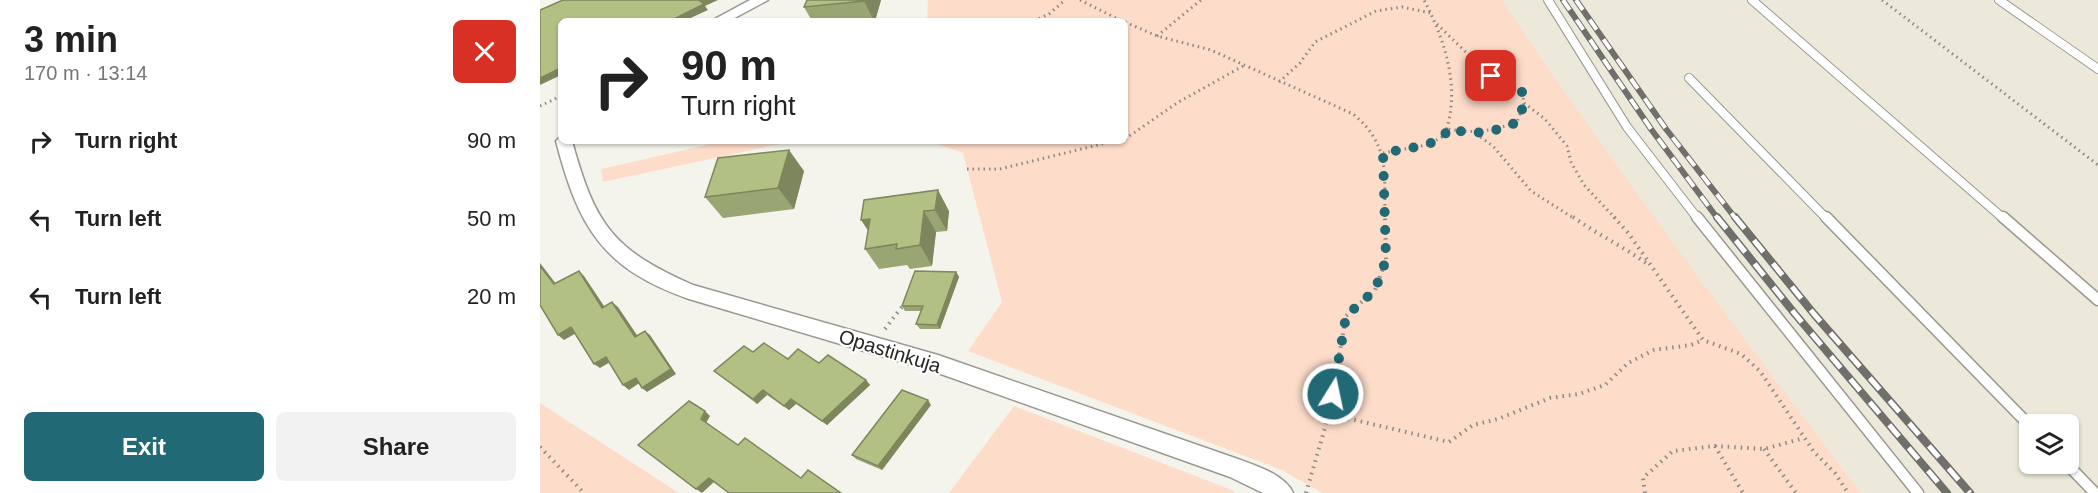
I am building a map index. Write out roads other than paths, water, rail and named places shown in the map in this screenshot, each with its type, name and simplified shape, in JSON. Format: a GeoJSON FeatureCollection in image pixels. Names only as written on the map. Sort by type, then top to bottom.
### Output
{"type":"FeatureCollection","features":[{"type":"Feature","properties":{"kind":"street"},"geometry":{"type":"LineString","coordinates":[[724,18],[761,0]]}},
{"type":"Feature","properties":{"kind":"street","name":"Opastinkuja"},"geometry":{"type":"LineString","coordinates":[[565,144],[581,202],[601,235],[621,256],[653,276],[689,291],[938,364],[1235,468],[1266,482],[1282,493]]}},
{"type":"Feature","properties":{"kind":"lane"},"geometry":{"type":"LineString","coordinates":[[1548,0],[1627,127],[1832,389],[1918,493]]}},
{"type":"Feature","properties":{"kind":"lane"},"geometry":{"type":"LineString","coordinates":[[1752,0],[2098,300]]}},
{"type":"Feature","properties":{"kind":"lane"},"geometry":{"type":"LineString","coordinates":[[1999,0],[2098,69]]}},
{"type":"Feature","properties":{"kind":"lane"},"geometry":{"type":"LineString","coordinates":[[1689,78],[2019,415]]}},
{"type":"Feature","properties":{"kind":"lane"},"geometry":{"type":"LineString","coordinates":[[2077,474],[2095,493]]}},
{"type":"Feature","properties":{"kind":"railway"},"geometry":{"type":"LineString","coordinates":[[1563,0],[1651,129],[1718,219]]}},
{"type":"Feature","properties":{"kind":"railway"},"geometry":{"type":"LineString","coordinates":[[1576,0],[1666,129],[1736,219]]}},
{"type":"Feature","properties":{"kind":"railway"},"geometry":{"type":"LineString","coordinates":[[1717,217],[1795,314],[1947,493]]}},
{"type":"Feature","properties":{"kind":"railway"},"geometry":{"type":"LineString","coordinates":[[1735,217],[1814,314],[1970,493]]}}]}
